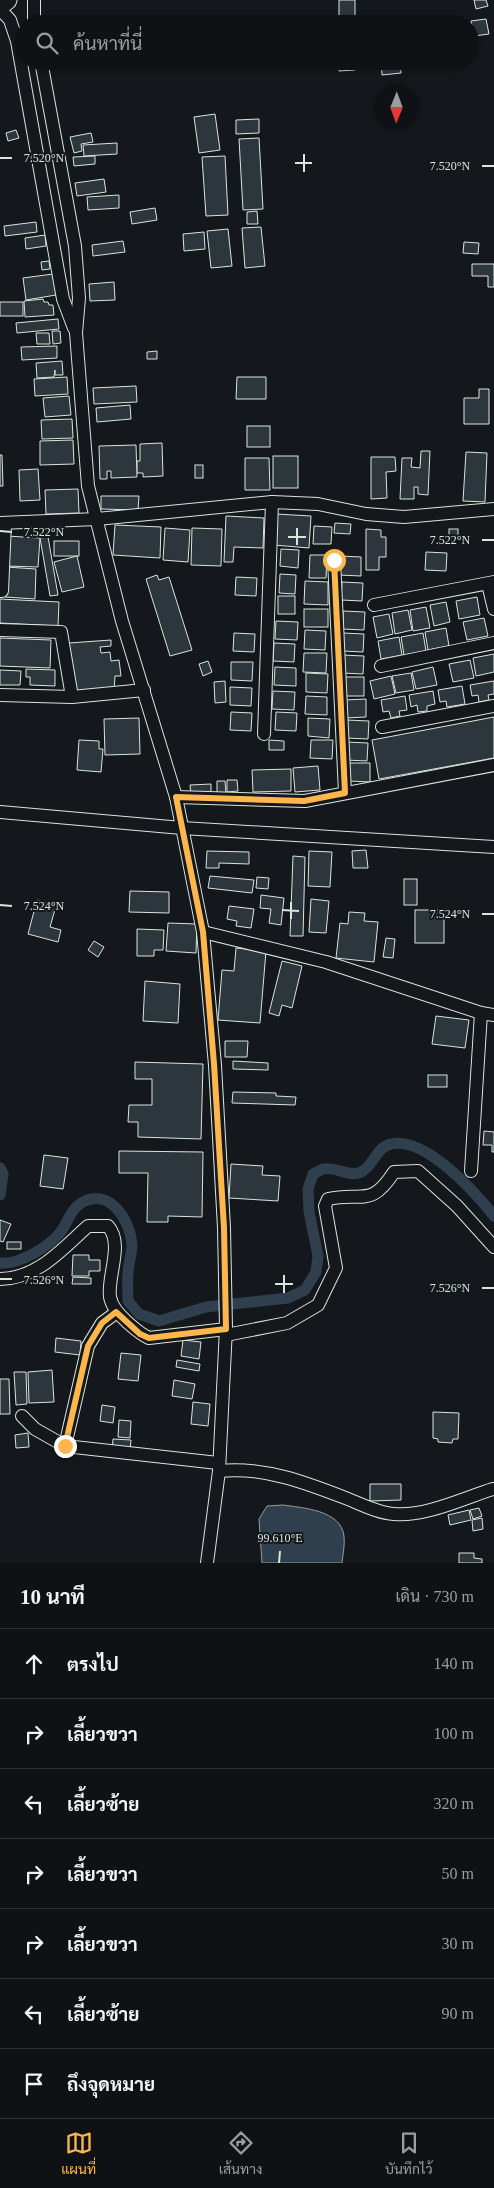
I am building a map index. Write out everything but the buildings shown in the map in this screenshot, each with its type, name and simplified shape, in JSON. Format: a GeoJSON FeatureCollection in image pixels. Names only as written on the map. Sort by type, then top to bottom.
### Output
{"type":"FeatureCollection","features":[{"type":"Feature","properties":{"kind":"highway"},"geometry":{"type":"LineString","coordinates":[[0,5],[7,0]]}},
{"type":"Feature","properties":{"kind":"street"},"geometry":{"type":"LineString","coordinates":[[34,0],[34,15]]}},
{"type":"Feature","properties":{"kind":"street"},"geometry":{"type":"LineString","coordinates":[[0,9],[10,20],[15,35]]}},
{"type":"Feature","properties":{"kind":"street"},"geometry":{"type":"LineString","coordinates":[[22,70],[63,299],[76,333]]}},
{"type":"Feature","properties":{"kind":"street"},"geometry":{"type":"LineString","coordinates":[[43,70],[75,246],[79,298],[76,333],[88,486],[122,622],[176,797],[203,932],[214,1064],[226,1288],[226,1331],[218,1467],[207,1563]]}},
{"type":"Feature","properties":{"kind":"street"},"geometry":{"type":"LineString","coordinates":[[264,734],[272,502]]}},
{"type":"Feature","properties":{"kind":"street"},"geometry":{"type":"LineString","coordinates":[[0,591],[2,591],[2,523],[97,519],[272,502],[318,504],[366,514],[404,517],[494,510]]}},
{"type":"Feature","properties":{"kind":"street"},"geometry":{"type":"LineString","coordinates":[[334,560],[345,793]]}},
{"type":"Feature","properties":{"kind":"street"},"geometry":{"type":"LineString","coordinates":[[374,605],[491,583],[494,609]]}},
{"type":"Feature","properties":{"kind":"street"},"geometry":{"type":"LineString","coordinates":[[0,630],[61,632],[72,697]]}},
{"type":"Feature","properties":{"kind":"street"},"geometry":{"type":"LineString","coordinates":[[380,666],[494,643]]}},
{"type":"Feature","properties":{"kind":"street"},"geometry":{"type":"LineString","coordinates":[[0,695],[72,697],[144,690]]}},
{"type":"Feature","properties":{"kind":"street"},"geometry":{"type":"LineString","coordinates":[[382,727],[494,706]]}},
{"type":"Feature","properties":{"kind":"street"},"geometry":{"type":"LineString","coordinates":[[176,797],[304,801],[494,765]]}},
{"type":"Feature","properties":{"kind":"street"},"geometry":{"type":"LineString","coordinates":[[0,812],[182,828],[494,847]]}},
{"type":"Feature","properties":{"kind":"street"},"geometry":{"type":"LineString","coordinates":[[203,932],[326,962],[488,1014],[471,1171]]}},
{"type":"Feature","properties":{"kind":"street"},"geometry":{"type":"LineString","coordinates":[[0,1279],[18,1278],[41,1267],[88,1226],[108,1226],[114,1232],[110,1298],[116,1312],[140,1334],[149,1338],[287,1323],[318,1305],[336,1268],[326,1206],[328,1199],[342,1196],[366,1198],[384,1188],[394,1172],[418,1171],[458,1206],[494,1247]]}},
{"type":"Feature","properties":{"kind":"street"},"geometry":{"type":"LineString","coordinates":[[65,1446],[88,1346],[102,1323],[116,1312]]}},
{"type":"Feature","properties":{"kind":"street"},"geometry":{"type":"LineString","coordinates":[[22,1416],[35,1428],[65,1446],[280,1476],[298,1480],[378,1512],[395,1514],[424,1511],[493,1489]]}},
{"type":"Feature","properties":{"kind":"water"},"geometry":{"type":"Polygon","coordinates":[[[283,1505],[320,1512],[336,1521],[341,1527],[344,1536],[342,1563],[262,1563],[259,1519],[267,1506],[283,1505]]]}},
{"type":"Feature","properties":{"kind":"waterway"},"geometry":{"type":"LineString","coordinates":[[0,1263],[16,1261],[41,1249],[60,1233],[72,1212],[79,1205],[93,1199],[102,1199],[117,1209],[127,1225],[132,1244],[128,1270],[128,1301],[139,1314],[159,1321],[206,1307],[288,1298],[305,1290],[316,1272],[318,1256],[309,1212],[308,1189],[313,1174],[323,1169],[333,1169],[352,1174],[361,1172],[369,1166],[382,1149],[391,1144],[404,1144],[419,1148],[434,1157],[462,1181],[494,1216]]}},
{"type":"Feature","properties":{"kind":"waterway"},"geometry":{"type":"LineString","coordinates":[[0,1168],[3,1174],[0,1195]]}},
{"type":"Feature","properties":{"kind":"route"},"geometry":{"type":"LineString","coordinates":[[65,1446],[88,1346],[102,1323],[116,1312],[140,1334],[149,1338],[226,1329],[224,1228],[214,1064],[203,932],[176,797],[304,801],[345,793],[334,560]]}}]}
